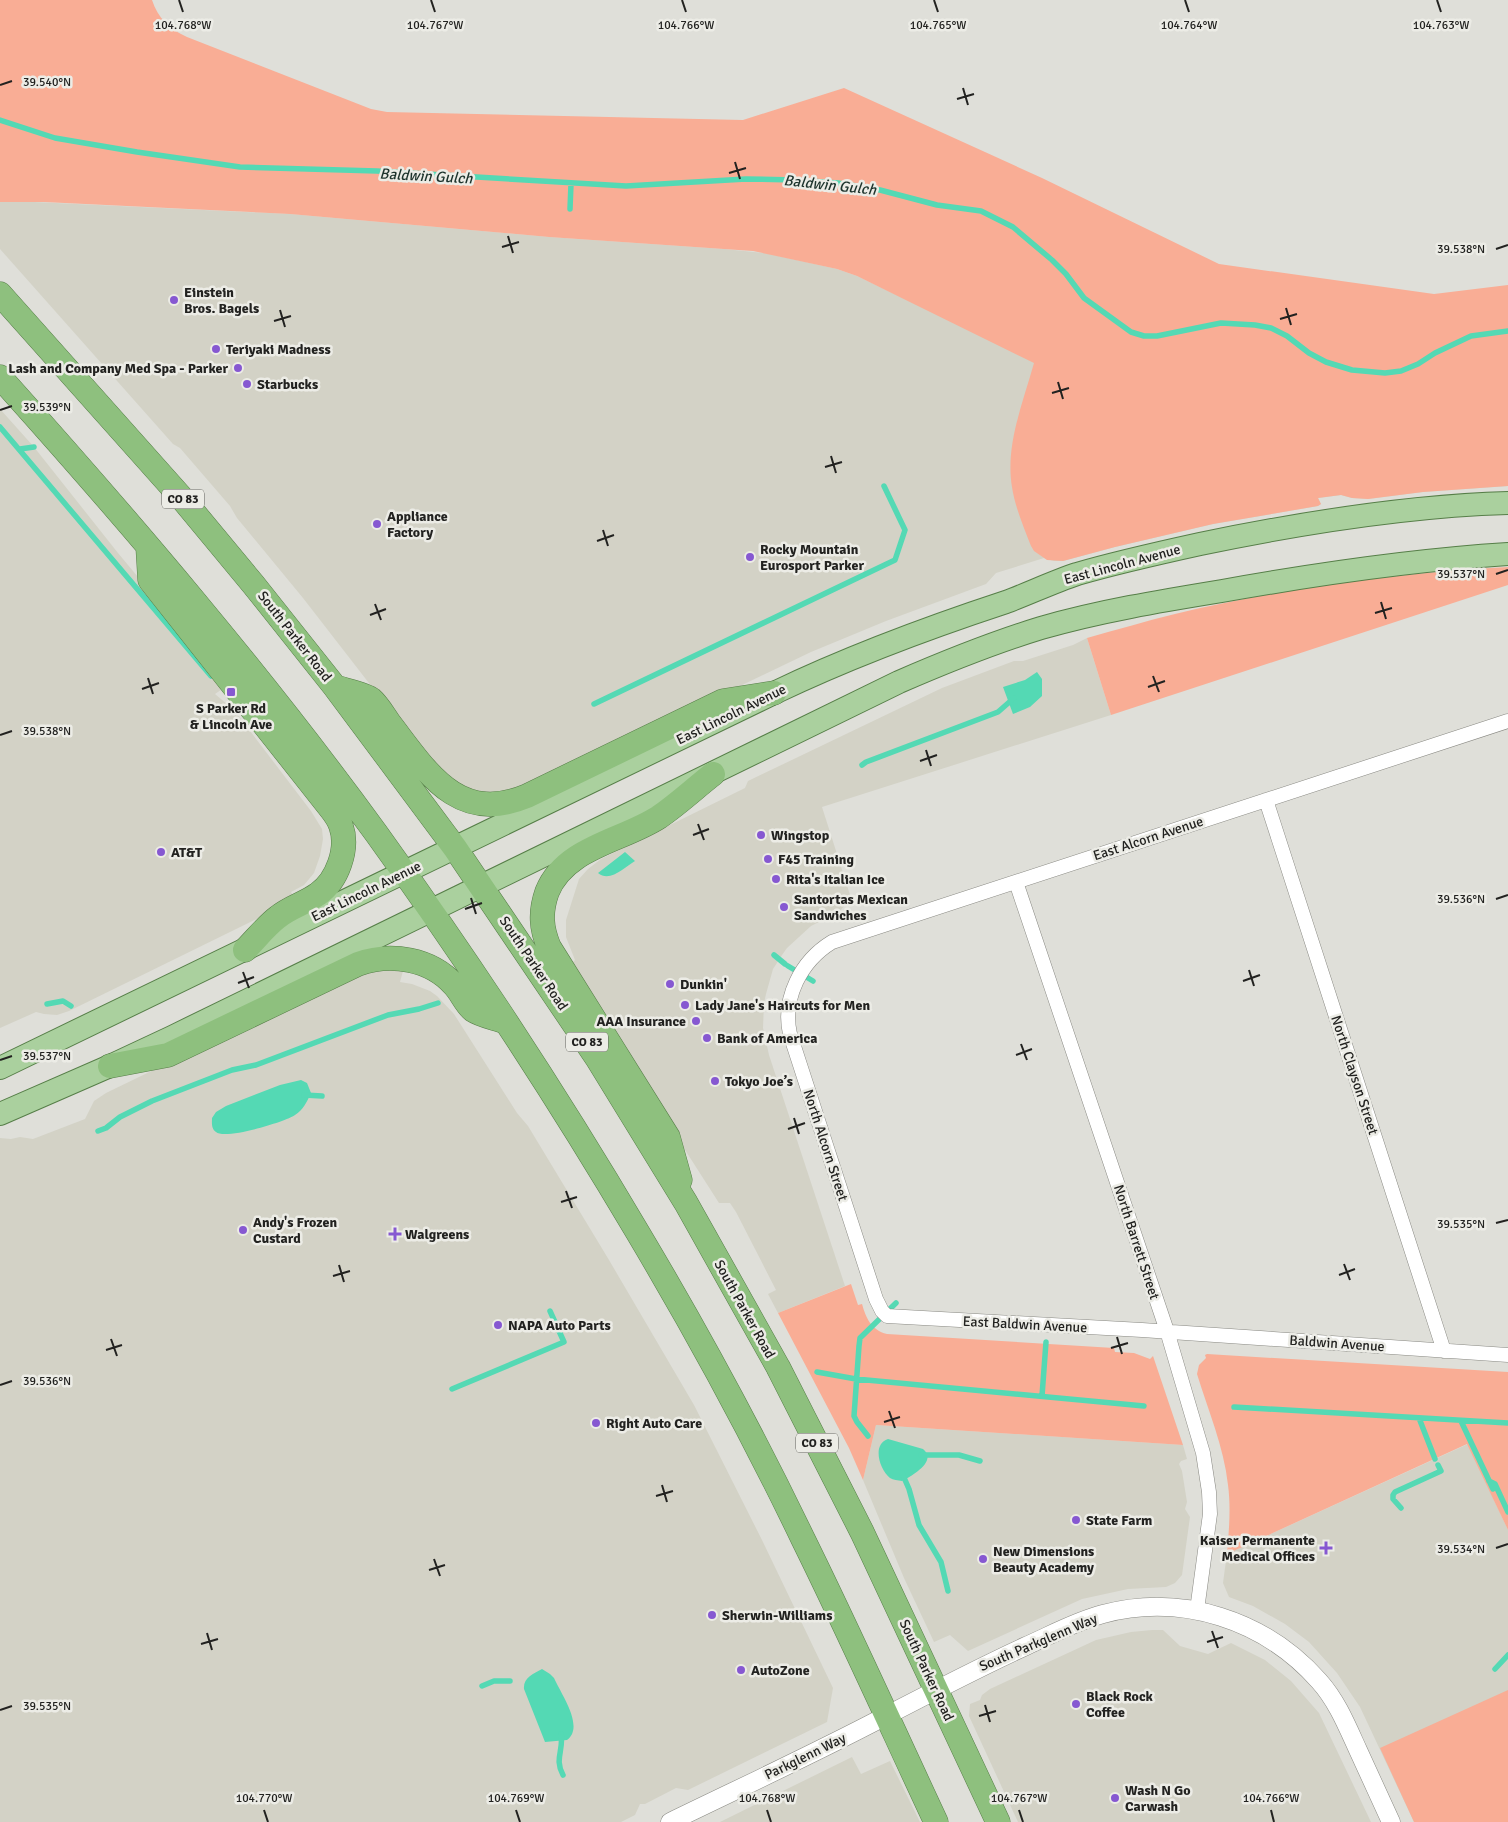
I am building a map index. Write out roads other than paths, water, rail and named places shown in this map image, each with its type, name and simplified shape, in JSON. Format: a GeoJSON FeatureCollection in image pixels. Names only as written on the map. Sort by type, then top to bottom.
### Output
{"type":"FeatureCollection","features":[{"type":"Feature","properties":{"kind":"highway","name":"South Parker Road"},"geometry":{"type":"LineString","coordinates":[[0,294],[180,496],[335,687],[455,848],[597,1058],[686,1203],[778,1367],[820,1447],[900,1610],[998,1822]]}},
{"type":"Feature","properties":{"kind":"highway"},"geometry":{"type":"LineString","coordinates":[[0,377],[148,547],[267,691],[374,830],[506,1022],[599,1168],[703,1347],[802,1536],[936,1822]]}},
{"type":"Feature","properties":{"kind":"highway"},"geometry":{"type":"LineString","coordinates":[[148,547],[150,580],[332,809],[341,826],[343,838],[342,852],[338,866],[329,884],[310,900],[278,916],[245,950]]}},
{"type":"Feature","properties":{"kind":"highway"},"geometry":{"type":"LineString","coordinates":[[335,687],[370,698],[422,765],[447,790],[465,800],[491,805],[505,804],[527,796],[723,700],[774,693]]}},
{"type":"Feature","properties":{"kind":"highway"},"geometry":{"type":"LineString","coordinates":[[686,1203],[668,1137],[553,955],[543,931],[542,911],[550,886],[565,865],[658,817],[713,774]]}},
{"type":"Feature","properties":{"kind":"highway"},"geometry":{"type":"LineString","coordinates":[[110,1066],[168,1055],[358,964],[378,959],[408,960],[432,968],[450,981],[472,1009],[506,1022]]}},
{"type":"Feature","properties":{"kind":"main road","name":"East Lincoln Avenue"},"geometry":{"type":"LineString","coordinates":[[0,1068],[826,668],[912,634],[1022,596],[1076,574],[1223,539],[1311,523],[1438,508],[1508,503]]}},
{"type":"Feature","properties":{"kind":"main road"},"geometry":{"type":"LineString","coordinates":[[0,1114],[110,1066],[924,671],[1004,640],[1041,628],[1136,606],[1323,573],[1433,560],[1508,554]]}},
{"type":"Feature","properties":{"kind":"street","name":"East Alcorn Avenue"},"geometry":{"type":"LineString","coordinates":[[800,974],[813,957],[832,942],[1508,721]]}},
{"type":"Feature","properties":{"kind":"street","name":"North Clayson Street"},"geometry":{"type":"LineString","coordinates":[[1266,800],[1444,1351]]}},
{"type":"Feature","properties":{"kind":"street","name":"North Barrett Street"},"geometry":{"type":"LineString","coordinates":[[1016,882],[1166,1332],[1200,1442],[1209,1492],[1209,1524],[1197,1610]]}},
{"type":"Feature","properties":{"kind":"street","name":"North Alcorn Street"},"geometry":{"type":"LineString","coordinates":[[800,974],[792,992],[787,1013],[790,1034],[876,1299],[884,1315]]}},
{"type":"Feature","properties":{"kind":"street","name":"East Baldwin Avenue"},"geometry":{"type":"LineString","coordinates":[[884,1315],[891,1317],[1166,1332]]}},
{"type":"Feature","properties":{"kind":"street","name":"Baldwin Avenue"},"geometry":{"type":"LineString","coordinates":[[1166,1332],[1508,1355]]}},
{"type":"Feature","properties":{"kind":"street","name":"South Parkglenn Way"},"geometry":{"type":"LineString","coordinates":[[887,1716],[974,1670],[1102,1614],[1145,1607],[1197,1610],[1224,1617],[1255,1631],[1297,1660],[1319,1681],[1333,1699],[1343,1717],[1391,1822]]}},
{"type":"Feature","properties":{"kind":"street","name":"Parkglenn Way"},"geometry":{"type":"LineString","coordinates":[[670,1822],[887,1716]]}},
{"type":"Feature","properties":{"kind":"waterway","name":"Baldwin Gulch"},"geometry":{"type":"LineString","coordinates":[[0,120],[55,138],[240,167],[377,171],[626,186],[746,179],[795,180],[838,183],[880,190],[937,205],[981,211],[1013,227],[1052,260],[1066,274],[1084,298],[1131,332],[1144,336],[1157,336],[1221,323],[1255,325],[1271,328],[1287,336],[1309,353],[1326,362],[1352,370],[1385,373],[1401,371],[1471,336],[1508,331]]}},
{"type":"Feature","properties":{"kind":"waterway"},"geometry":{"type":"LineString","coordinates":[[570,209],[571,184]]}},
{"type":"Feature","properties":{"kind":"waterway"},"geometry":{"type":"LineString","coordinates":[[0,427],[211,676]]}},
{"type":"Feature","properties":{"kind":"waterway"},"geometry":{"type":"LineString","coordinates":[[20,449],[34,447]]}},
{"type":"Feature","properties":{"kind":"waterway"},"geometry":{"type":"LineString","coordinates":[[594,704],[895,560],[905,530],[884,486]]}},
{"type":"Feature","properties":{"kind":"waterway"},"geometry":{"type":"LineString","coordinates":[[862,765],[998,712],[1014,698]]}},
{"type":"Feature","properties":{"kind":"waterway"},"geometry":{"type":"LineString","coordinates":[[774,955],[785,964]]}},
{"type":"Feature","properties":{"kind":"waterway"},"geometry":{"type":"LineString","coordinates":[[788,966],[813,981]]}},
{"type":"Feature","properties":{"kind":"waterway"},"geometry":{"type":"LineString","coordinates":[[47,1004],[63,1001],[71,1006]]}},
{"type":"Feature","properties":{"kind":"waterway"},"geometry":{"type":"LineString","coordinates":[[98,1131],[106,1128],[120,1117],[152,1101],[232,1070],[256,1065],[388,1015],[438,1003]]}},
{"type":"Feature","properties":{"kind":"waterway"},"geometry":{"type":"LineString","coordinates":[[304,1095],[322,1096]]}},
{"type":"Feature","properties":{"kind":"waterway"},"geometry":{"type":"LineString","coordinates":[[868,1436],[854,1416],[860,1338],[896,1303]]}},
{"type":"Feature","properties":{"kind":"waterway"},"geometry":{"type":"LineString","coordinates":[[452,1389],[564,1342],[550,1311]]}},
{"type":"Feature","properties":{"kind":"waterway"},"geometry":{"type":"LineString","coordinates":[[1042,1396],[1046,1342]]}},
{"type":"Feature","properties":{"kind":"waterway"},"geometry":{"type":"LineString","coordinates":[[817,1372],[856,1379],[1144,1406]]}},
{"type":"Feature","properties":{"kind":"waterway"},"geometry":{"type":"LineString","coordinates":[[1234,1407],[1508,1423]]}},
{"type":"Feature","properties":{"kind":"waterway"},"geometry":{"type":"LineString","coordinates":[[1419,1418],[1435,1459]]}},
{"type":"Feature","properties":{"kind":"waterway"},"geometry":{"type":"LineString","coordinates":[[1461,1421],[1493,1489]]}},
{"type":"Feature","properties":{"kind":"waterway"},"geometry":{"type":"LineString","coordinates":[[921,1455],[959,1455],[980,1461]]}},
{"type":"Feature","properties":{"kind":"waterway"},"geometry":{"type":"LineString","coordinates":[[1401,1508],[1393,1499],[1395,1492],[1441,1471],[1438,1465]]}},
{"type":"Feature","properties":{"kind":"waterway"},"geometry":{"type":"LineString","coordinates":[[902,1473],[909,1489],[919,1525],[941,1562],[948,1591]]}},
{"type":"Feature","properties":{"kind":"waterway"},"geometry":{"type":"LineString","coordinates":[[1489,1481],[1495,1484],[1508,1512]]}},
{"type":"Feature","properties":{"kind":"waterway"},"geometry":{"type":"LineString","coordinates":[[1495,1669],[1508,1655]]}},
{"type":"Feature","properties":{"kind":"waterway"},"geometry":{"type":"LineString","coordinates":[[482,1686],[494,1681],[510,1681]]}},
{"type":"Feature","properties":{"kind":"waterway"},"geometry":{"type":"LineString","coordinates":[[561,1734],[559,1764],[563,1775]]}},
{"type":"Feature","properties":{"kind":"place","name":"Einstein Bros. Bagels"},"geometry":{"type":"Point","coordinates":[174,300]}},
{"type":"Feature","properties":{"kind":"place","name":"Teriyaki Madness"},"geometry":{"type":"Point","coordinates":[216,349]}},
{"type":"Feature","properties":{"kind":"place","name":"Lash and Company Med Spa - Parker"},"geometry":{"type":"Point","coordinates":[238,368]}},
{"type":"Feature","properties":{"kind":"place","name":"Starbucks"},"geometry":{"type":"Point","coordinates":[247,384]}},
{"type":"Feature","properties":{"kind":"place","name":"Appliance Factory"},"geometry":{"type":"Point","coordinates":[377,524]}},
{"type":"Feature","properties":{"kind":"place","name":"Rocky Mountain Eurosport Parker"},"geometry":{"type":"Point","coordinates":[750,557]}},
{"type":"Feature","properties":{"kind":"place","name":"S Parker Rd & Lincoln Ave"},"geometry":{"type":"Point","coordinates":[231,692]}},
{"type":"Feature","properties":{"kind":"place","name":"Wingstop"},"geometry":{"type":"Point","coordinates":[761,835]}},
{"type":"Feature","properties":{"kind":"place","name":"AT&T"},"geometry":{"type":"Point","coordinates":[161,852]}},
{"type":"Feature","properties":{"kind":"place","name":"F45 Training"},"geometry":{"type":"Point","coordinates":[768,859]}},
{"type":"Feature","properties":{"kind":"place","name":"Rita's Italian Ice"},"geometry":{"type":"Point","coordinates":[776,879]}},
{"type":"Feature","properties":{"kind":"place","name":"Santortas Mexican Sandwiches"},"geometry":{"type":"Point","coordinates":[784,907]}},
{"type":"Feature","properties":{"kind":"place","name":"Dunkin'"},"geometry":{"type":"Point","coordinates":[670,984]}},
{"type":"Feature","properties":{"kind":"place","name":"Lady Jane's Haircuts for Men"},"geometry":{"type":"Point","coordinates":[685,1005]}},
{"type":"Feature","properties":{"kind":"place","name":"AAA Insurance"},"geometry":{"type":"Point","coordinates":[696,1021]}},
{"type":"Feature","properties":{"kind":"place","name":"Bank of America"},"geometry":{"type":"Point","coordinates":[707,1038]}},
{"type":"Feature","properties":{"kind":"place","name":"Tokyo Joe’s"},"geometry":{"type":"Point","coordinates":[715,1081]}},
{"type":"Feature","properties":{"kind":"place","name":"Andy's Frozen Custard"},"geometry":{"type":"Point","coordinates":[243,1230]}},
{"type":"Feature","properties":{"kind":"place","name":"Walgreens"},"geometry":{"type":"Point","coordinates":[395,1234]}},
{"type":"Feature","properties":{"kind":"place","name":"NAPA Auto Parts"},"geometry":{"type":"Point","coordinates":[498,1325]}},
{"type":"Feature","properties":{"kind":"place","name":"Right Auto Care"},"geometry":{"type":"Point","coordinates":[596,1423]}},
{"type":"Feature","properties":{"kind":"place","name":"State Farm"},"geometry":{"type":"Point","coordinates":[1076,1520]}},
{"type":"Feature","properties":{"kind":"place","name":"Kaiser Permanente Medical Offices"},"geometry":{"type":"Point","coordinates":[1326,1548]}},
{"type":"Feature","properties":{"kind":"place","name":"New Dimensions Beauty Academy"},"geometry":{"type":"Point","coordinates":[983,1559]}},
{"type":"Feature","properties":{"kind":"place","name":"Sherwin-Williams"},"geometry":{"type":"Point","coordinates":[712,1615]}},
{"type":"Feature","properties":{"kind":"place","name":"AutoZone"},"geometry":{"type":"Point","coordinates":[741,1670]}},
{"type":"Feature","properties":{"kind":"place","name":"Black Rock Coffee"},"geometry":{"type":"Point","coordinates":[1076,1704]}},
{"type":"Feature","properties":{"kind":"place","name":"Wash N Go Carwash"},"geometry":{"type":"Point","coordinates":[1115,1798]}}]}
